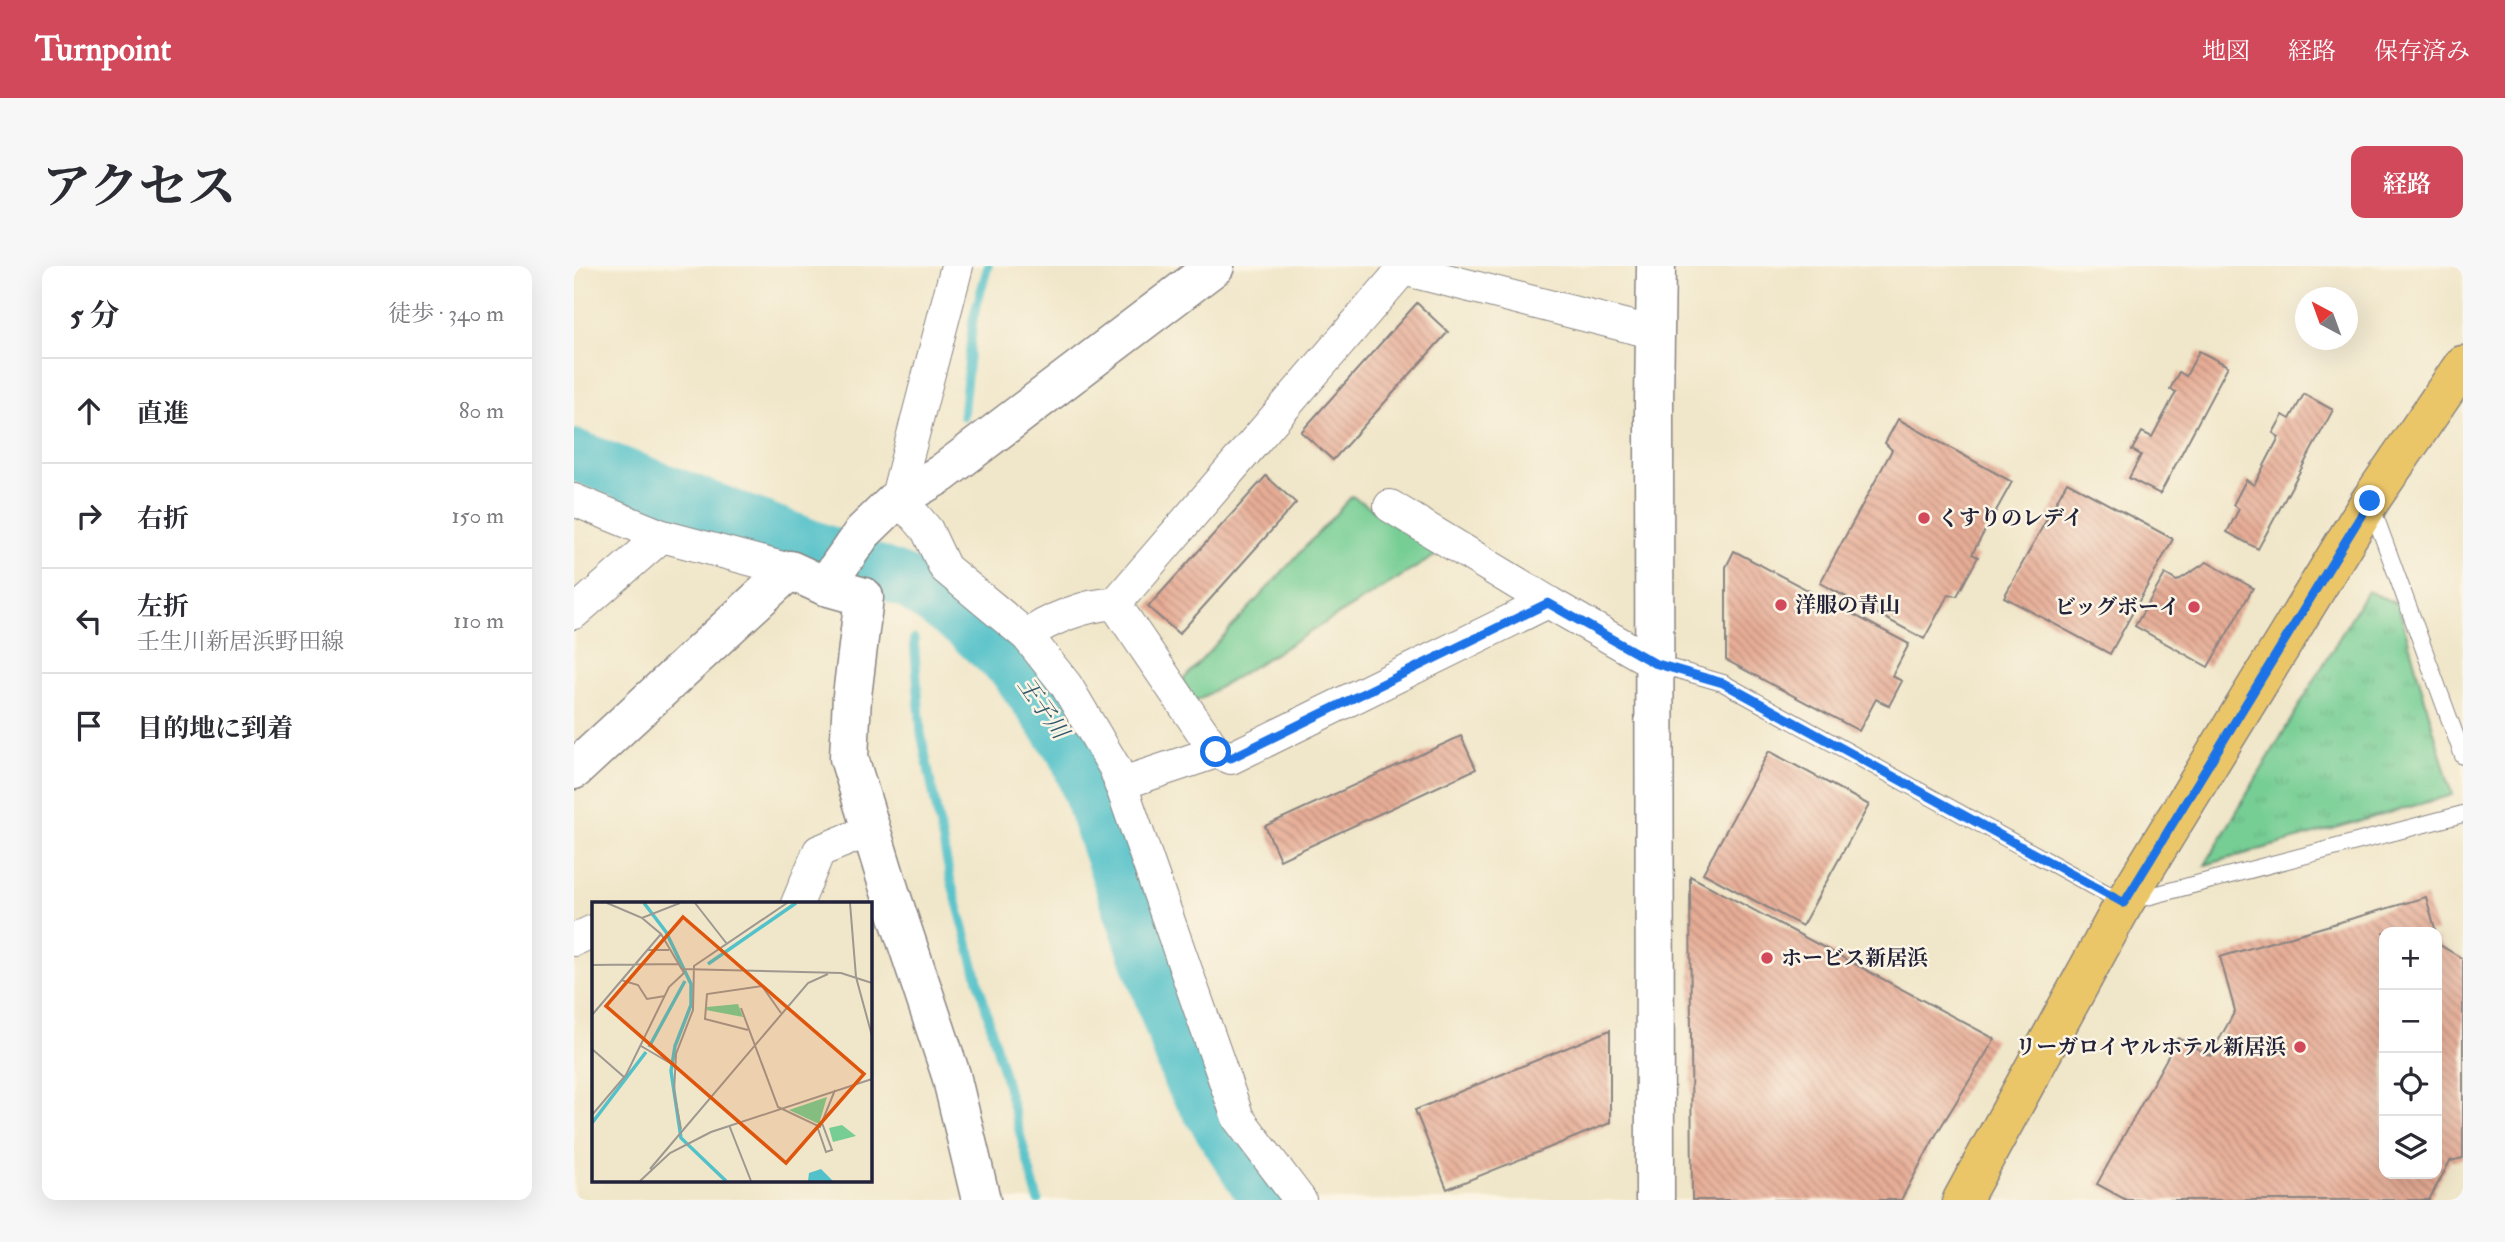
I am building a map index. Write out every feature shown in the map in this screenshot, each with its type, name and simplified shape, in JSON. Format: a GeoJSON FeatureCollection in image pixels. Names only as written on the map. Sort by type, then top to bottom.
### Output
{"type":"FeatureCollection","features":[{"type":"Feature","properties":{"kind":"main road"},"geometry":{"type":"LineString","coordinates":[[1962,1200],[2124,903],[2370,501],[2463,365]]}},
{"type":"Feature","properties":{"kind":"street"},"geometry":{"type":"LineString","coordinates":[[895,500],[957,266]]}},
{"type":"Feature","properties":{"kind":"street"},"geometry":{"type":"LineString","coordinates":[[825,586],[863,532],[895,500],[941,474],[1214,266]]}},
{"type":"Feature","properties":{"kind":"street"},"geometry":{"type":"LineString","coordinates":[[1655,1200],[1656,266]]}},
{"type":"Feature","properties":{"kind":"street"},"geometry":{"type":"LineString","coordinates":[[1115,604],[1400,267],[1655,333]]}},
{"type":"Feature","properties":{"kind":"street"},"geometry":{"type":"LineString","coordinates":[[574,500],[662,536],[790,570],[825,586],[864,597],[852,696],[849,758],[951,1075],[981,1200]]}},
{"type":"Feature","properties":{"kind":"street"},"geometry":{"type":"LineString","coordinates":[[895,500],[927,530],[945,568],[1027,636],[1066,685],[1115,768],[1238,1118],[1290,1198]]}},
{"type":"Feature","properties":{"kind":"street"},"geometry":{"type":"LineString","coordinates":[[1390,506],[1548,603],[1654,663]]}},
{"type":"Feature","properties":{"kind":"street"},"geometry":{"type":"LineString","coordinates":[[574,613],[662,536]]}},
{"type":"Feature","properties":{"kind":"street"},"geometry":{"type":"LineString","coordinates":[[574,770],[790,570]]}},
{"type":"Feature","properties":{"kind":"street"},"geometry":{"type":"LineString","coordinates":[[1027,636],[1039,626],[1101,603],[1115,604]]}},
{"type":"Feature","properties":{"kind":"street"},"geometry":{"type":"LineString","coordinates":[[1115,604],[1216,752],[1231,758],[1548,603]]}},
{"type":"Feature","properties":{"kind":"street"},"geometry":{"type":"LineString","coordinates":[[1120,784],[1216,752]]}},
{"type":"Feature","properties":{"kind":"street"},"geometry":{"type":"LineString","coordinates":[[798,902],[819,851],[871,830]]}},
{"type":"Feature","properties":{"kind":"street"},"geometry":{"type":"LineString","coordinates":[[574,940],[592,931]]}},
{"type":"Feature","properties":{"kind":"lane"},"geometry":{"type":"LineString","coordinates":[[2370,501],[2463,756]]}},
{"type":"Feature","properties":{"kind":"lane"},"geometry":{"type":"LineString","coordinates":[[1654,663],[1723,683],[2124,903],[2460,817]]}},
{"type":"Feature","properties":{"kind":"green space"},"geometry":{"type":"Polygon","coordinates":[[[1352,496],[1443,551],[1195,702],[1182,681],[1352,496]]]}},
{"type":"Feature","properties":{"kind":"green space"},"geometry":{"type":"Polygon","coordinates":[[[2367,591],[2398,604],[2452,795],[2205,865],[2367,591]]]}},
{"type":"Feature","properties":{"kind":"building"},"geometry":{"type":"Polygon","coordinates":[[[1417,303],[1448,332],[1333,460],[1301,432],[1417,303]]]}},
{"type":"Feature","properties":{"kind":"building"},"geometry":{"type":"Polygon","coordinates":[[[2199,351],[2228,366],[2160,494],[2129,478],[2141,455],[2132,450],[2142,432],[2152,437],[2176,392],[2170,389],[2179,372],[2186,376],[2199,351]]]}},
{"type":"Feature","properties":{"kind":"building"},"geometry":{"type":"Polygon","coordinates":[[[2304,394],[2333,410],[2258,549],[2227,532],[2239,509],[2233,505],[2246,480],[2254,485],[2279,437],[2273,433],[2283,415],[2290,419],[2304,394]]]}},
{"type":"Feature","properties":{"kind":"building","name":"くすりのレデイ"},"geometry":{"type":"Polygon","coordinates":[[[1898,419],[2012,482],[1972,554],[1978,557],[1957,596],[1948,595],[1924,639],[1820,583],[1892,450],[1885,443],[1898,419]]]}},
{"type":"Feature","properties":{"kind":"building"},"geometry":{"type":"Polygon","coordinates":[[[1266,476],[1296,503],[1179,634],[1148,607],[1266,476]]]}},
{"type":"Feature","properties":{"kind":"building"},"geometry":{"type":"Polygon","coordinates":[[[2067,482],[2173,539],[2110,654],[2004,597],[2067,482]]]}},
{"type":"Feature","properties":{"kind":"building","name":"洋服の青山"},"geometry":{"type":"Polygon","coordinates":[[[1734,551],[1909,644],[1892,676],[1902,681],[1889,706],[1876,699],[1859,731],[1726,660],[1726,567],[1734,551]]]}},
{"type":"Feature","properties":{"kind":"building","name":"ビッグボーイ"},"geometry":{"type":"Polygon","coordinates":[[[2207,562],[2253,588],[2208,667],[2135,626],[2165,574],[2177,581],[2207,562]]]}},
{"type":"Feature","properties":{"kind":"building"},"geometry":{"type":"Polygon","coordinates":[[[1461,736],[1476,769],[1280,860],[1265,826],[1461,736]]]}},
{"type":"Feature","properties":{"kind":"building"},"geometry":{"type":"Polygon","coordinates":[[[1769,751],[1869,805],[1802,926],[1703,873],[1769,751]]]}},
{"type":"Feature","properties":{"kind":"building","name":"ホービス新居浜"},"geometry":{"type":"Polygon","coordinates":[[[1690,876],[1995,1039],[1937,1133],[1901,1200],[1692,1200],[1690,876]]]}},
{"type":"Feature","properties":{"kind":"building","name":"リーガロイヤルホテル新居浜"},"geometry":{"type":"Polygon","coordinates":[[[2426,897],[2435,927],[2379,927],[2379,1179],[2440,1179],[2429,1200],[2126,1200],[2097,1184],[2178,1038],[2210,1056],[2235,1011],[2220,957],[2426,897]]]}},
{"type":"Feature","properties":{"kind":"building","name":"リーガロイヤルホテル新居浜"},"geometry":{"type":"Polygon","coordinates":[[[2442,946],[2463,959],[2463,1158],[2450,1161],[2442,1176],[2442,946]]]}},
{"type":"Feature","properties":{"kind":"building"},"geometry":{"type":"Polygon","coordinates":[[[1610,1030],[1610,1123],[1447,1189],[1415,1110],[1610,1030]]]}},
{"type":"Feature","properties":{"kind":"waterway"},"geometry":{"type":"LineString","coordinates":[[963,416],[973,319],[988,266]]}},
{"type":"Feature","properties":{"kind":"waterway","name":"王子川"},"geometry":{"type":"LineString","coordinates":[[574,455],[911,584],[968,626],[1014,668],[1075,754],[1189,1079],[1266,1200]]}},
{"type":"Feature","properties":{"kind":"waterway"},"geometry":{"type":"LineString","coordinates":[[911,584],[912,605]]}},
{"type":"Feature","properties":{"kind":"waterway"},"geometry":{"type":"LineString","coordinates":[[914,639],[921,733],[950,877],[1038,1200]]}},
{"type":"Feature","properties":{"kind":"place","name":"くすりのレデイ"},"geometry":{"type":"Point","coordinates":[1924,518]}},
{"type":"Feature","properties":{"kind":"place","name":"洋服の青山"},"geometry":{"type":"Point","coordinates":[1781,605]}},
{"type":"Feature","properties":{"kind":"place","name":"ビッグボーイ"},"geometry":{"type":"Point","coordinates":[2194,607]}},
{"type":"Feature","properties":{"kind":"place","name":"ホービス新居浜"},"geometry":{"type":"Point","coordinates":[1767,958]}},
{"type":"Feature","properties":{"kind":"place","name":"リーガロイヤルホテル新居浜"},"geometry":{"type":"Point","coordinates":[2300,1047]}},
{"type":"Feature","properties":{"kind":"route"},"geometry":{"type":"LineString","coordinates":[[1216,752],[1231,758],[1548,603],[1654,663],[1723,683],[2124,903],[2370,501]]}}]}
